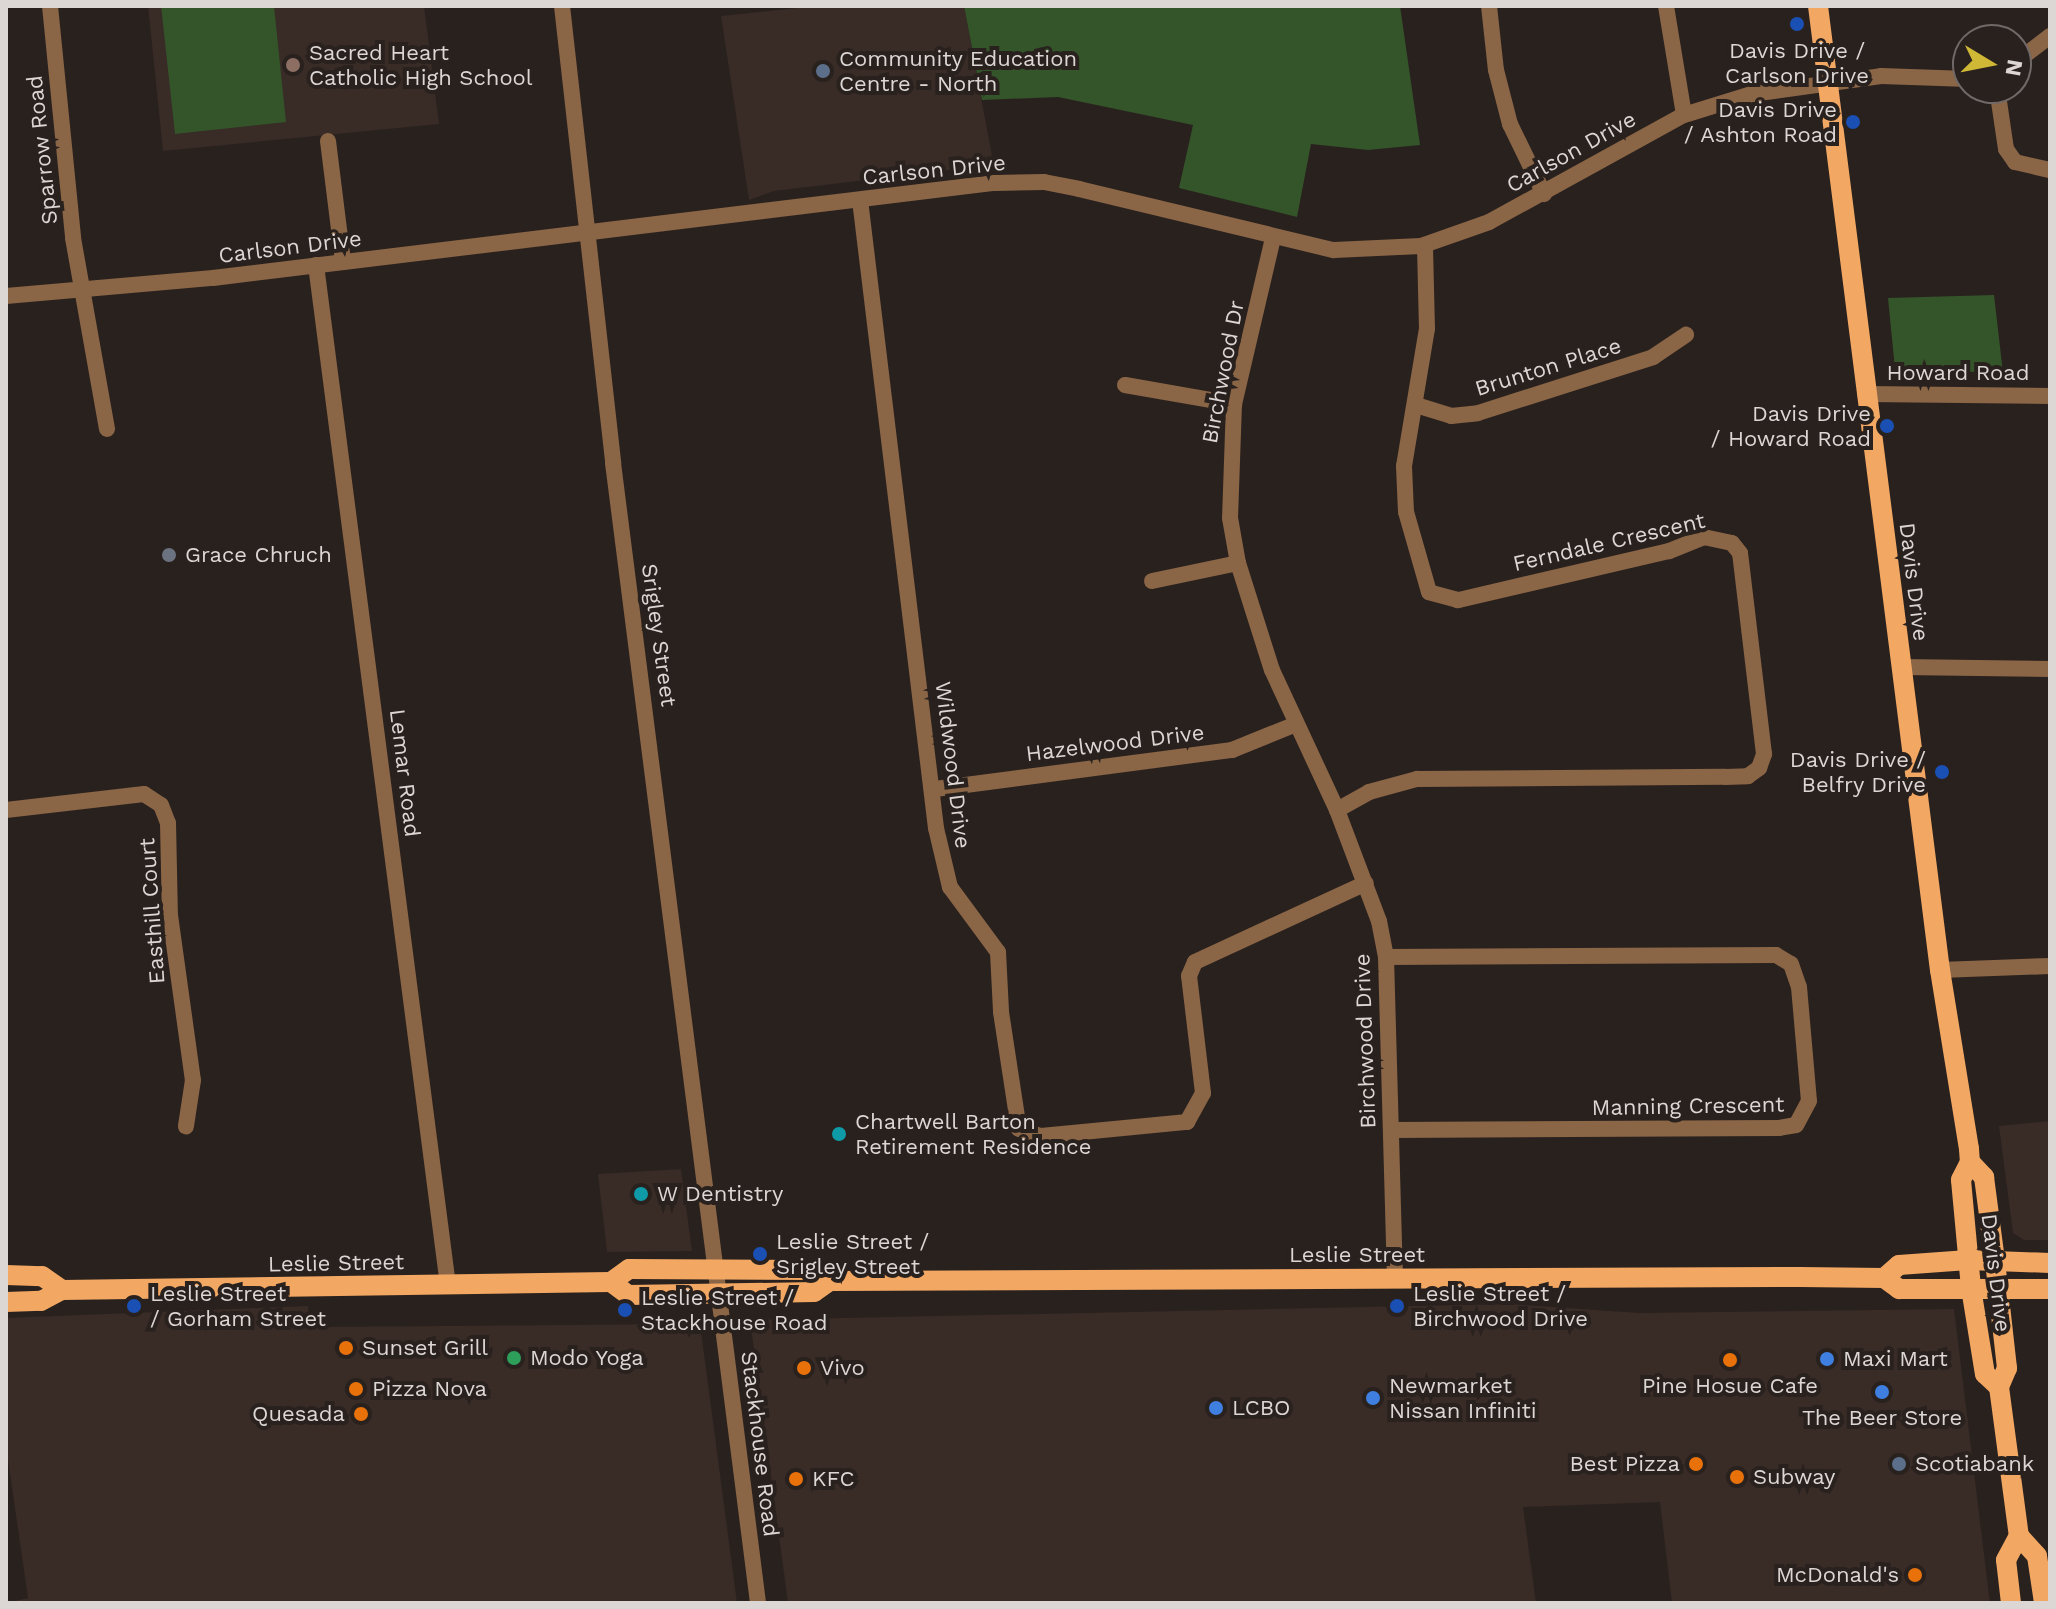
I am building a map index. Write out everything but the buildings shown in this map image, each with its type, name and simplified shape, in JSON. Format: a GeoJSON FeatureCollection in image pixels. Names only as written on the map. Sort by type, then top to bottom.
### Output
{"type":"FeatureCollection","features":[{"type":"Feature","properties":{"kind":"main road","name":"Davis Drive"},"geometry":{"type":"LineString","coordinates":[[1818,6],[1940,970],[1970,1162],[1984,1177],[2007,1368],[1999,1387],[2019,1536],[2037,1556],[2044,1603]]}},
{"type":"Feature","properties":{"kind":"main road","name":"Davis Drive"},"geometry":{"type":"LineString","coordinates":[[1970,1162],[1961,1180],[1971,1288],[1985,1374],[1999,1387]]}},
{"type":"Feature","properties":{"kind":"main road","name":"Leslie Street"},"geometry":{"type":"LineString","coordinates":[[1884,1278],[1899,1265],[1968,1260],[2050,1263]]}},
{"type":"Feature","properties":{"kind":"main road","name":"Leslie Street"},"geometry":{"type":"LineString","coordinates":[[6,1302],[41,1301],[62,1290],[611,1282],[629,1269],[811,1270],[830,1281],[1884,1278],[1899,1289],[2050,1289]]}},
{"type":"Feature","properties":{"kind":"main road","name":"Leslie Street"},"geometry":{"type":"LineString","coordinates":[[6,1275],[42,1276],[62,1290]]}},
{"type":"Feature","properties":{"kind":"main road","name":"Leslie Street"},"geometry":{"type":"LineString","coordinates":[[611,1282],[628,1295],[719,1291],[814,1292],[830,1281]]}},
{"type":"Feature","properties":{"kind":"main road","name":"Davis Drive"},"geometry":{"type":"LineString","coordinates":[[2011,1603],[2006,1560],[2019,1536]]}},
{"type":"Feature","properties":{"kind":"street","name":"Sparrow Road"},"geometry":{"type":"LineString","coordinates":[[50,6],[82,289],[107,429]]}},
{"type":"Feature","properties":{"kind":"street","name":"Srigley Street"},"geometry":{"type":"LineString","coordinates":[[562,6],[719,1291]]}},
{"type":"Feature","properties":{"kind":"street"},"geometry":{"type":"LineString","coordinates":[[1489,6],[1496,70],[1510,124],[1544,194]]}},
{"type":"Feature","properties":{"kind":"street"},"geometry":{"type":"LineString","coordinates":[[1666,6],[1684,115]]}},
{"type":"Feature","properties":{"kind":"street"},"geometry":{"type":"LineString","coordinates":[[2032,50],[2050,36]]}},
{"type":"Feature","properties":{"kind":"street","name":"Carlson Drive"},"geometry":{"type":"LineString","coordinates":[[6,296],[343,262],[994,183],[1044,182],[1334,250],[1425,245],[1489,222],[1684,115],[1752,94],[1828,82],[1881,76],[1952,78]]}},
{"type":"Feature","properties":{"kind":"street"},"geometry":{"type":"LineString","coordinates":[[1999,104],[2006,149],[2015,162],[2050,170]]}},
{"type":"Feature","properties":{"kind":"street"},"geometry":{"type":"LineString","coordinates":[[328,141],[343,262]]}},
{"type":"Feature","properties":{"kind":"street","name":"Wildwood Drive"},"geometry":{"type":"LineString","coordinates":[[860,200],[935,789],[936,828],[950,887],[998,952],[1001,1012],[1019,1129],[1029,1135],[1103,1133],[1187,1122],[1203,1093],[1189,976],[1195,962],[1366,883]]}},
{"type":"Feature","properties":{"kind":"street","name":"Birchwood Dr"},"geometry":{"type":"LineString","coordinates":[[1238,563],[1228,467],[1234,404],[1273,238]]}},
{"type":"Feature","properties":{"kind":"street","name":"Ferndale Crescent"},"geometry":{"type":"LineString","coordinates":[[1337,810],[1369,792],[1417,779],[1748,776],[1759,768],[1764,754],[1740,553],[1732,543],[1704,537],[1669,551],[1458,600],[1440,598],[1429,592],[1406,512],[1404,466],[1427,329],[1425,245]]}},
{"type":"Feature","properties":{"kind":"street","name":"Lemar Road"},"geometry":{"type":"LineString","coordinates":[[316,265],[448,1286]]}},
{"type":"Feature","properties":{"kind":"street","name":"Brunton Place"},"geometry":{"type":"LineString","coordinates":[[1416,405],[1451,416],[1478,413],[1653,357],[1686,335]]}},
{"type":"Feature","properties":{"kind":"street"},"geometry":{"type":"LineString","coordinates":[[1125,385],[1234,404]]}},
{"type":"Feature","properties":{"kind":"street","name":"Howard Road"},"geometry":{"type":"LineString","coordinates":[[1865,394],[2050,396]]}},
{"type":"Feature","properties":{"kind":"street"},"geometry":{"type":"LineString","coordinates":[[1152,581],[1238,563],[1272,670],[1337,810]]}},
{"type":"Feature","properties":{"kind":"street"},"geometry":{"type":"LineString","coordinates":[[1901,667],[2050,669]]}},
{"type":"Feature","properties":{"kind":"street","name":"Hazelwood Drive"},"geometry":{"type":"LineString","coordinates":[[935,789],[1232,750],[1296,724]]}},
{"type":"Feature","properties":{"kind":"street","name":"Easthill Court"},"geometry":{"type":"LineString","coordinates":[[6,810],[144,794],[161,805],[168,823],[170,915],[193,1080],[186,1126]]}},
{"type":"Feature","properties":{"kind":"street","name":"Birchwood Drive"},"geometry":{"type":"LineString","coordinates":[[1337,810],[1366,883],[1386,957],[1395,1279]]}},
{"type":"Feature","properties":{"kind":"street","name":"Manning Crescent"},"geometry":{"type":"LineString","coordinates":[[1386,957],[1776,955],[1791,964],[1799,987],[1809,1101],[1796,1125],[1779,1128],[1391,1130]]}},
{"type":"Feature","properties":{"kind":"street"},"geometry":{"type":"LineString","coordinates":[[1940,970],[2050,966]]}},
{"type":"Feature","properties":{"kind":"street","name":"Stackhouse Road"},"geometry":{"type":"LineString","coordinates":[[719,1291],[758,1603]]}},
{"type":"Feature","properties":{"kind":"shaded area","name":"Sacred Heart Catholic High School"},"geometry":{"type":"Polygon","coordinates":[[[148,6],[424,6],[439,124],[163,151],[148,6]]]}},
{"type":"Feature","properties":{"kind":"shaded area"},"geometry":{"type":"Polygon","coordinates":[[[815,6],[964,6],[992,156],[1000,164],[774,191],[749,200],[721,16],[815,6]]]}},
{"type":"Feature","properties":{"kind":"shaded area"},"geometry":{"type":"Polygon","coordinates":[[[2050,1121],[2050,1240],[2024,1240],[2013,1233],[1999,1126],[2050,1121]]]}},
{"type":"Feature","properties":{"kind":"shaded area"},"geometry":{"type":"Polygon","coordinates":[[[681,1169],[692,1251],[607,1252],[598,1174],[681,1169]]]}},
{"type":"Feature","properties":{"kind":"shaded area"},"geometry":{"type":"Polygon","coordinates":[[[1509,1304],[1639,1313],[1954,1309],[1990,1603],[1672,1603],[1660,1502],[1523,1507],[1536,1603],[788,1603],[750,1320],[1509,1304]]]}},
{"type":"Feature","properties":{"kind":"shaded area"},"geometry":{"type":"Polygon","coordinates":[[[308,1306],[310,1327],[690,1324],[701,1331],[737,1603],[6,1603],[28,1598],[6,1446],[6,1318],[308,1306]]]}},
{"type":"Feature","properties":{"kind":"green space"},"geometry":{"type":"Polygon","coordinates":[[[161,6],[274,6],[286,122],[175,134],[161,6]]]}},
{"type":"Feature","properties":{"kind":"green space"},"geometry":{"type":"Polygon","coordinates":[[[964,6],[1400,6],[1420,145],[1368,150],[1311,144],[1297,217],[1179,188],[1193,125],[1058,97],[982,100],[964,6]]]}},
{"type":"Feature","properties":{"kind":"green space"},"geometry":{"type":"Polygon","coordinates":[[[1994,295],[2003,373],[1895,369],[1888,298],[1994,295]]]}},
{"type":"Feature","properties":{"kind":"place","name":"Davis Drive / Carlson Drive"},"geometry":{"type":"Point","coordinates":[1797,24]}},
{"type":"Feature","properties":{"kind":"place","name":"Sacred Heart Catholic High School"},"geometry":{"type":"Point","coordinates":[293,65]}},
{"type":"Feature","properties":{"kind":"place","name":"Community Education Centre - North"},"geometry":{"type":"Point","coordinates":[823,71]}},
{"type":"Feature","properties":{"kind":"place","name":"Davis Drive / Ashton Road"},"geometry":{"type":"Point","coordinates":[1853,122]}},
{"type":"Feature","properties":{"kind":"place","name":"Davis Drive / Howard Road"},"geometry":{"type":"Point","coordinates":[1887,426]}},
{"type":"Feature","properties":{"kind":"place","name":"Grace Chruch"},"geometry":{"type":"Point","coordinates":[169,555]}},
{"type":"Feature","properties":{"kind":"place","name":"Davis Drive / Belfry Drive"},"geometry":{"type":"Point","coordinates":[1942,772]}},
{"type":"Feature","properties":{"kind":"place","name":"Chartwell Barton Retirement Residence"},"geometry":{"type":"Point","coordinates":[839,1134]}},
{"type":"Feature","properties":{"kind":"place","name":"W Dentistry"},"geometry":{"type":"Point","coordinates":[641,1194]}},
{"type":"Feature","properties":{"kind":"place","name":"Leslie Street / Srigley Street"},"geometry":{"type":"Point","coordinates":[760,1254]}},
{"type":"Feature","properties":{"kind":"place","name":"Leslie Street / Gorham Street"},"geometry":{"type":"Point","coordinates":[134,1306]}},
{"type":"Feature","properties":{"kind":"place","name":"Leslie Street / Birchwood Drive"},"geometry":{"type":"Point","coordinates":[1397,1306]}},
{"type":"Feature","properties":{"kind":"place","name":"Leslie Street / Stackhouse Road"},"geometry":{"type":"Point","coordinates":[625,1310]}},
{"type":"Feature","properties":{"kind":"place","name":"Sunset Grill"},"geometry":{"type":"Point","coordinates":[346,1348]}},
{"type":"Feature","properties":{"kind":"place","name":"Modo Yoga"},"geometry":{"type":"Point","coordinates":[514,1358]}},
{"type":"Feature","properties":{"kind":"place","name":"Maxi Mart"},"geometry":{"type":"Point","coordinates":[1827,1359]}},
{"type":"Feature","properties":{"kind":"place","name":"Pine Hosue Cafe"},"geometry":{"type":"Point","coordinates":[1730,1360]}},
{"type":"Feature","properties":{"kind":"place","name":"Vivo"},"geometry":{"type":"Point","coordinates":[804,1368]}},
{"type":"Feature","properties":{"kind":"place","name":"Pizza Nova"},"geometry":{"type":"Point","coordinates":[356,1389]}},
{"type":"Feature","properties":{"kind":"place","name":"The Beer Store"},"geometry":{"type":"Point","coordinates":[1882,1392]}},
{"type":"Feature","properties":{"kind":"place","name":"Newmarket Nissan Infiniti"},"geometry":{"type":"Point","coordinates":[1373,1398]}},
{"type":"Feature","properties":{"kind":"place","name":"LCBO"},"geometry":{"type":"Point","coordinates":[1216,1408]}},
{"type":"Feature","properties":{"kind":"place","name":"Quesada"},"geometry":{"type":"Point","coordinates":[361,1414]}},
{"type":"Feature","properties":{"kind":"place","name":"Best Pizza"},"geometry":{"type":"Point","coordinates":[1696,1464]}},
{"type":"Feature","properties":{"kind":"place","name":"Scotiabank"},"geometry":{"type":"Point","coordinates":[1899,1464]}},
{"type":"Feature","properties":{"kind":"place","name":"Subway"},"geometry":{"type":"Point","coordinates":[1737,1477]}},
{"type":"Feature","properties":{"kind":"place","name":"KFC"},"geometry":{"type":"Point","coordinates":[796,1479]}},
{"type":"Feature","properties":{"kind":"place","name":"McDonald's"},"geometry":{"type":"Point","coordinates":[1915,1575]}}]}
